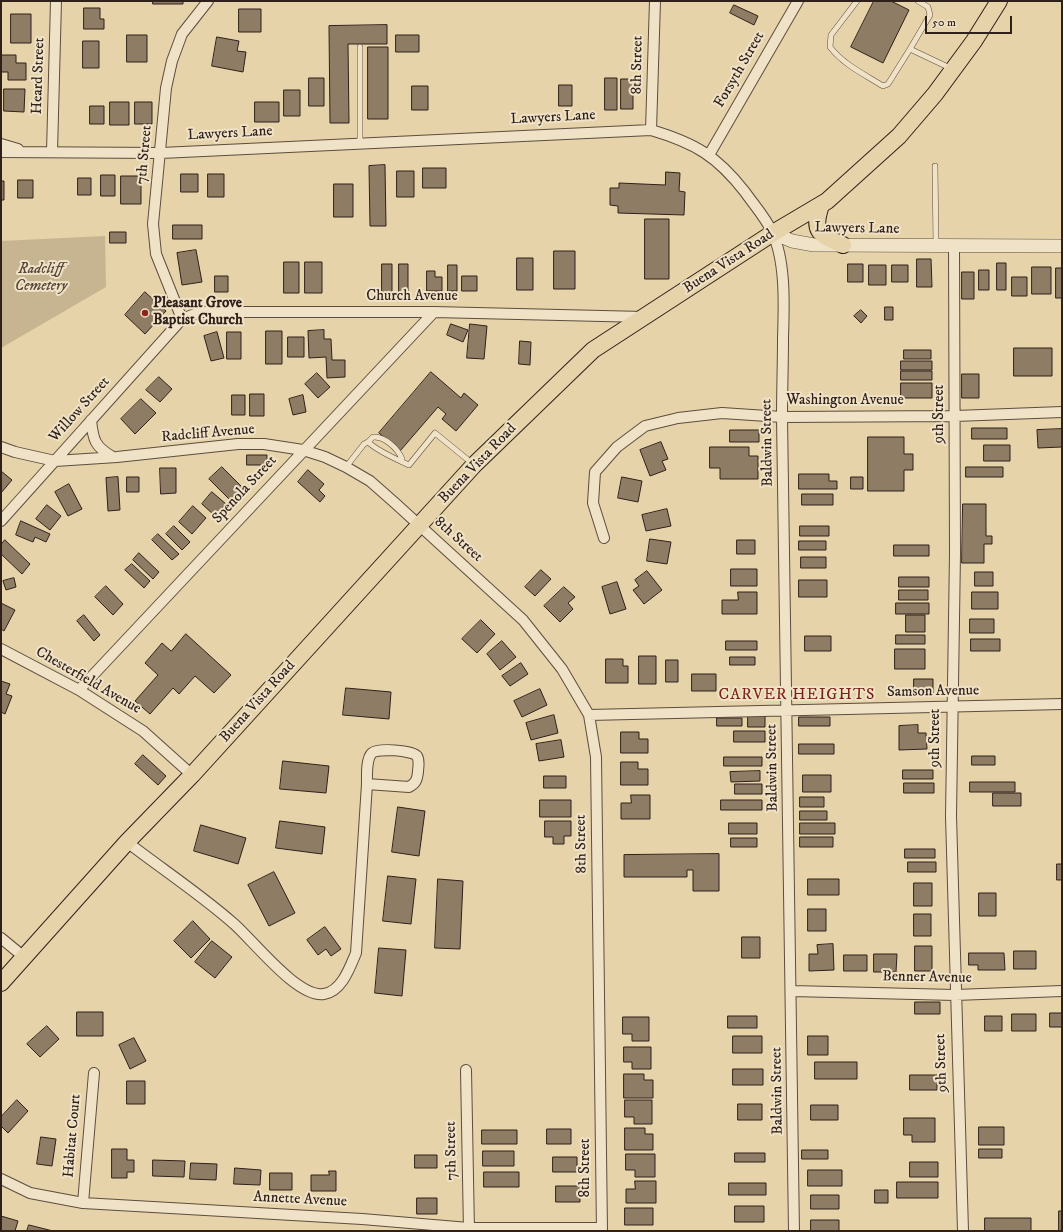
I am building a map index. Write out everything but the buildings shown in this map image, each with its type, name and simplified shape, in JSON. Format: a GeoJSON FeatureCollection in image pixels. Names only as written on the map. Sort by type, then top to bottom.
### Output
{"type":"FeatureCollection","features":[{"type":"Feature","properties":{"kind":"main road","name":"Buena Vista Road"},"geometry":{"type":"LineString","coordinates":[[1,983],[127,842],[192,775],[474,465],[593,350],[773,233],[821,204],[899,136],[974,42],[999,1]]}},
{"type":"Feature","properties":{"kind":"main road"},"geometry":{"type":"LineString","coordinates":[[821,204],[817,217],[817,226],[822,235],[843,245]]}},
{"type":"Feature","properties":{"kind":"street","name":"Heard Street"},"geometry":{"type":"LineString","coordinates":[[52,152],[56,1]]}},
{"type":"Feature","properties":{"kind":"street","name":"7th Street"},"geometry":{"type":"LineString","coordinates":[[182,319],[156,254],[154,224],[166,88],[172,61],[182,34],[208,1]]}},
{"type":"Feature","properties":{"kind":"street","name":"8th Street"},"geometry":{"type":"LineString","coordinates":[[651,130],[655,1]]}},
{"type":"Feature","properties":{"kind":"street","name":"Forsyth Street"},"geometry":{"type":"LineString","coordinates":[[709,155],[798,1]]}},
{"type":"Feature","properties":{"kind":"street","name":"Lawyers Lane"},"geometry":{"type":"LineString","coordinates":[[1,152],[161,153],[651,130],[682,139],[709,155],[733,176],[773,233],[792,241],[814,246],[1062,246]]}},
{"type":"Feature","properties":{"kind":"street"},"geometry":{"type":"LineString","coordinates":[[1,144],[31,152]]}},
{"type":"Feature","properties":{"kind":"street","name":"Baldwin Street"},"geometry":{"type":"LineString","coordinates":[[773,233],[780,261],[784,295],[782,417],[792,991],[794,1231]]}},
{"type":"Feature","properties":{"kind":"street","name":"9th Street"},"geometry":{"type":"LineString","coordinates":[[954,246],[955,553],[951,706],[951,816],[963,1231]]}},
{"type":"Feature","properties":{"kind":"street","name":"Church Avenue"},"geometry":{"type":"LineString","coordinates":[[182,319],[200,312],[434,312],[644,317]]}},
{"type":"Feature","properties":{"kind":"street","name":"Spenola Street"},"geometry":{"type":"LineString","coordinates":[[79,690],[434,312]]}},
{"type":"Feature","properties":{"kind":"street","name":"Willow Street"},"geometry":{"type":"LineString","coordinates":[[1,521],[182,319]]}},
{"type":"Feature","properties":{"kind":"street","name":"Washington Avenue"},"geometry":{"type":"LineString","coordinates":[[604,538],[593,502],[595,472],[617,447],[645,426],[678,418],[722,413],[782,417],[955,416],[1062,412]]}},
{"type":"Feature","properties":{"kind":"street"},"geometry":{"type":"LineString","coordinates":[[91,420],[92,434],[96,444],[102,451],[113,457]]}},
{"type":"Feature","properties":{"kind":"street","name":"Radcliff Avenue"},"geometry":{"type":"LineString","coordinates":[[1,447],[55,461],[113,457],[238,444],[264,444],[303,450],[326,457],[346,466],[370,481],[419,525]]}},
{"type":"Feature","properties":{"kind":"street","name":"8th Street"},"geometry":{"type":"LineString","coordinates":[[419,525],[523,620],[562,668],[589,715],[596,757],[602,1229]]}},
{"type":"Feature","properties":{"kind":"street","name":"Chesterfield Avenue"},"geometry":{"type":"LineString","coordinates":[[1,649],[79,690],[143,731],[192,775]]}},
{"type":"Feature","properties":{"kind":"street","name":"Samson Avenue"},"geometry":{"type":"LineString","coordinates":[[589,715],[787,709],[1062,704]]}},
{"type":"Feature","properties":{"kind":"street"},"geometry":{"type":"LineString","coordinates":[[127,842],[233,923],[284,974],[305,991],[324,994],[336,987],[348,974],[356,953],[367,784],[369,758],[372,753],[379,750],[405,751],[411,752],[417,756],[417,779],[415,784],[409,787],[367,784]]}},
{"type":"Feature","properties":{"kind":"street"},"geometry":{"type":"LineString","coordinates":[[1,938],[24,957]]}},
{"type":"Feature","properties":{"kind":"street","name":"Benner Avenue"},"geometry":{"type":"LineString","coordinates":[[792,991],[955,995],[1062,991]]}},
{"type":"Feature","properties":{"kind":"street","name":"7th Street"},"geometry":{"type":"LineString","coordinates":[[466,1070],[469,1229]]}},
{"type":"Feature","properties":{"kind":"street","name":"Habitat Court"},"geometry":{"type":"LineString","coordinates":[[82,1203],[94,1073]]}},
{"type":"Feature","properties":{"kind":"street","name":"Annette Avenue"},"geometry":{"type":"LineString","coordinates":[[1,1179],[30,1194],[82,1203],[362,1219],[469,1229],[602,1229]]}},
{"type":"Feature","properties":{"kind":"lane"},"geometry":{"type":"LineString","coordinates":[[857,1],[831,35],[830,47],[838,57],[850,66],[883,86],[888,84],[930,15],[928,7],[918,1]]}},
{"type":"Feature","properties":{"kind":"lane"},"geometry":{"type":"LineString","coordinates":[[360,47],[360,143]]}},
{"type":"Feature","properties":{"kind":"lane"},"geometry":{"type":"LineString","coordinates":[[910,49],[953,70]]}},
{"type":"Feature","properties":{"kind":"lane"},"geometry":{"type":"LineString","coordinates":[[935,166],[936,246]]}},
{"type":"Feature","properties":{"kind":"lane"},"geometry":{"type":"LineString","coordinates":[[368,442],[409,465],[435,433],[474,465]]}},
{"type":"Feature","properties":{"kind":"lane"},"geometry":{"type":"LineString","coordinates":[[346,466],[364,444],[373,437],[383,439],[399,453],[402,460]]}},
{"type":"Feature","properties":{"kind":"green space","name":"Radcliff Cemetery"},"geometry":{"type":"Polygon","coordinates":[[[105,236],[106,287],[1,348],[1,241],[105,236]]]}},
{"type":"Feature","properties":{"kind":"place","name":"Pleasant Grove Baptist Church"},"geometry":{"type":"Point","coordinates":[145,313]}},
{"type":"Feature","properties":{"kind":"district","name":"CARVER HEIGHTS"},"geometry":{"type":"Point","coordinates":[797,696]}}]}
